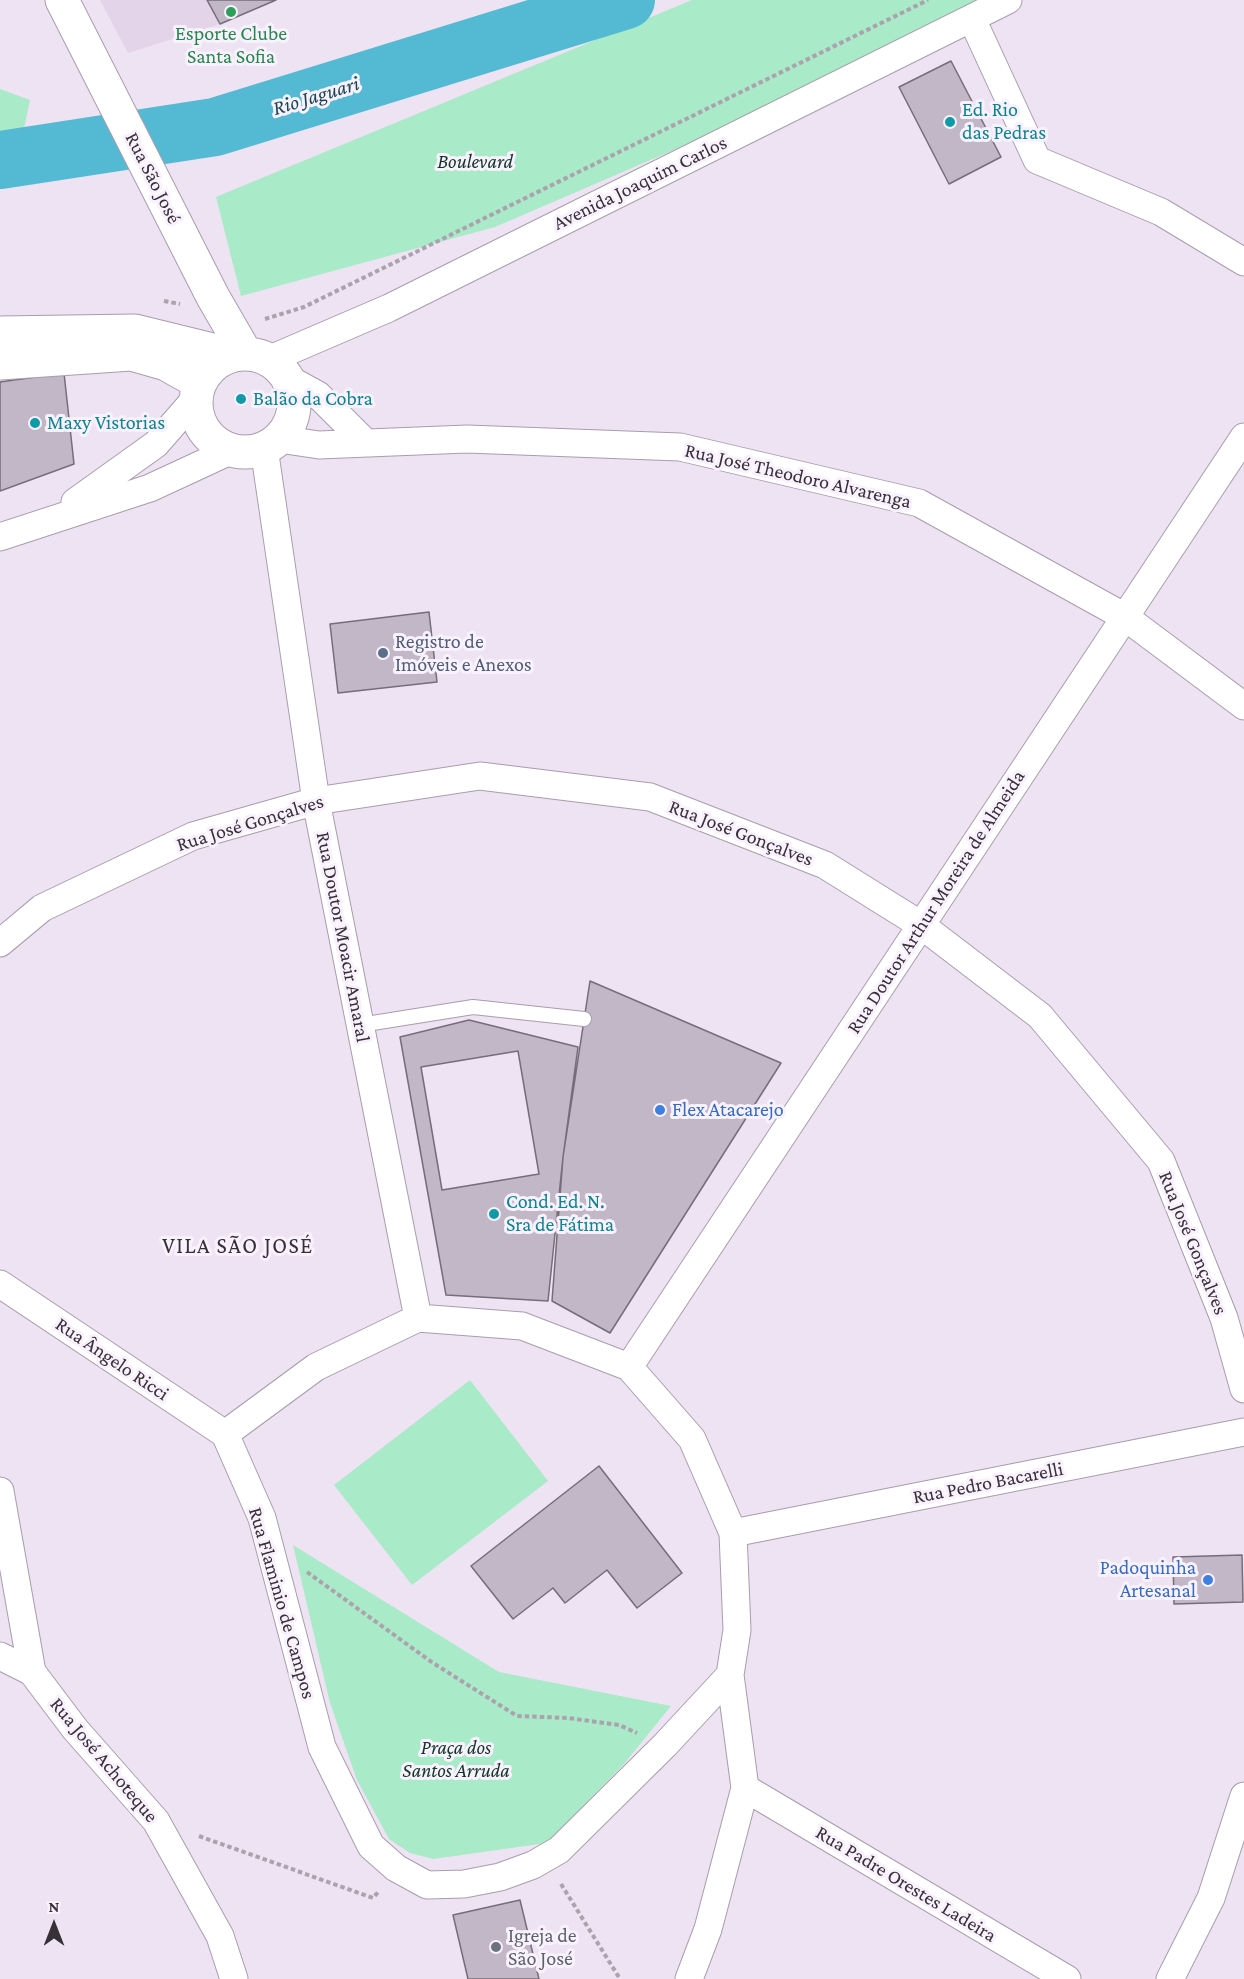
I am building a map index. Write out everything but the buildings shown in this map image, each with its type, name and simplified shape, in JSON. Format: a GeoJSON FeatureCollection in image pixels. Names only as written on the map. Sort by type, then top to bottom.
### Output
{"type":"FeatureCollection","features":[{"type":"Feature","properties":{"kind":"street","name":"Avenida Joaquim Carlos"},"geometry":{"type":"LineString","coordinates":[[259,362],[388,308],[1008,0]]}},
{"type":"Feature","properties":{"kind":"street","name":"Rua São José"},"geometry":{"type":"LineString","coordinates":[[65,5],[217,304],[259,362]]}},
{"type":"Feature","properties":{"kind":"street"},"geometry":{"type":"LineString","coordinates":[[972,18],[1037,160],[1161,212],[1244,262]]}},
{"type":"Feature","properties":{"kind":"street"},"geometry":{"type":"LineString","coordinates":[[0,333],[135,331],[259,362],[318,396],[365,442]]}},
{"type":"Feature","properties":{"kind":"street"},"geometry":{"type":"LineString","coordinates":[[0,363],[131,354],[166,364],[197,391]]}},
{"type":"Feature","properties":{"kind":"street"},"geometry":{"type":"LineString","coordinates":[[43,522],[112,477],[156,444],[197,391],[213,365],[259,362],[293,393],[294,410],[288,425],[272,443],[248,452],[232,450],[216,443],[204,431],[196,415],[197,391]]}},
{"type":"Feature","properties":{"kind":"street","name":"Rua Doutor Arthur Moreira de Almeida"},"geometry":{"type":"LineString","coordinates":[[628,1367],[1244,436]]}},
{"type":"Feature","properties":{"kind":"street","name":"Rua José Theodoro Alvarenga"},"geometry":{"type":"LineString","coordinates":[[272,443],[319,444],[467,439],[691,450],[918,503],[1125,617],[1244,706]]}},
{"type":"Feature","properties":{"kind":"street","name":"Rua Doutor Moacir Amaral"},"geometry":{"type":"LineString","coordinates":[[272,443],[316,801],[418,1318]]}},
{"type":"Feature","properties":{"kind":"street"},"geometry":{"type":"LineString","coordinates":[[0,537],[150,488],[232,450]]}},
{"type":"Feature","properties":{"kind":"street","name":"Rua José Gonçalves"},"geometry":{"type":"LineString","coordinates":[[0,943],[42,908],[193,836],[316,801],[480,776],[650,798],[825,865],[921,925],[1040,1016],[1161,1161],[1224,1318],[1244,1389]]}},
{"type":"Feature","properties":{"kind":"street","name":"Rua Ângelo Ricci"},"geometry":{"type":"LineString","coordinates":[[0,1284],[225,1434]]}},
{"type":"Feature","properties":{"kind":"street"},"geometry":{"type":"LineString","coordinates":[[225,1434],[316,1367],[418,1318],[522,1326],[628,1367],[692,1439],[733,1533],[737,1630],[730,1674],[745,1788],[708,1929],[689,1979]]}},
{"type":"Feature","properties":{"kind":"street","name":"Rua Pedro Bacarelli"},"geometry":{"type":"LineString","coordinates":[[733,1533],[1244,1432]]}},
{"type":"Feature","properties":{"kind":"street","name":"Rua Flaminio de Campos"},"geometry":{"type":"LineString","coordinates":[[225,1434],[262,1518],[322,1747],[371,1846],[396,1868],[427,1885],[464,1884],[500,1877],[559,1850],[665,1745],[730,1674]]}},
{"type":"Feature","properties":{"kind":"street"},"geometry":{"type":"LineString","coordinates":[[0,1491],[32,1672]]}},
{"type":"Feature","properties":{"kind":"street","name":"Rua José Achoteque"},"geometry":{"type":"LineString","coordinates":[[0,1656],[32,1672],[75,1729],[156,1821],[220,1936],[234,1979]]}},
{"type":"Feature","properties":{"kind":"street","name":"Rua Padre Orestes Ladeira"},"geometry":{"type":"LineString","coordinates":[[745,1788],[1067,1979]]}},
{"type":"Feature","properties":{"kind":"street"},"geometry":{"type":"LineString","coordinates":[[1170,1979],[1210,1898],[1244,1796]]}},
{"type":"Feature","properties":{"kind":"lane"},"geometry":{"type":"LineString","coordinates":[[360,1025],[473,1007],[584,1019]]}},
{"type":"Feature","properties":{"kind":"path"},"geometry":{"type":"LineString","coordinates":[[162,301],[217,304],[267,319],[304,307],[928,0]]}},
{"type":"Feature","properties":{"kind":"path"},"geometry":{"type":"LineString","coordinates":[[269,1545],[434,1663],[517,1716],[568,1718],[619,1725],[665,1745]]}},
{"type":"Feature","properties":{"kind":"path"},"geometry":{"type":"LineString","coordinates":[[156,1821],[373,1898]]}},
{"type":"Feature","properties":{"kind":"path"},"geometry":{"type":"LineString","coordinates":[[543,1859],[585,1920],[620,1979]]}},
{"type":"Feature","properties":{"kind":"shaded area"},"geometry":{"type":"Polygon","coordinates":[[[100,0],[207,0],[220,24],[128,53],[100,0]]]}},
{"type":"Feature","properties":{"kind":"green space","name":"Boulevard"},"geometry":{"type":"Polygon","coordinates":[[[692,0],[984,0],[748,118],[495,227],[241,296],[216,197],[692,0]]]}},
{"type":"Feature","properties":{"kind":"green space"},"geometry":{"type":"Polygon","coordinates":[[[0,89],[30,100],[20,148],[0,156],[0,89]]]}},
{"type":"Feature","properties":{"kind":"green space"},"geometry":{"type":"Polygon","coordinates":[[[470,1380],[548,1481],[412,1585],[334,1485],[470,1380]]]}},
{"type":"Feature","properties":{"kind":"green space","name":"Praça dos Santos Arruda"},"geometry":{"type":"Polygon","coordinates":[[[293,1545],[499,1672],[671,1706],[624,1764],[547,1843],[433,1859],[410,1853],[389,1839],[357,1780],[330,1703],[293,1545]]]}},
{"type":"Feature","properties":{"kind":"waterway","name":"Rio Jaguari"},"geometry":{"type":"LineString","coordinates":[[0,160],[215,127],[626,0]]}},
{"type":"Feature","properties":{"kind":"place","name":"Esporte Clube Santa Sofia"},"geometry":{"type":"Point","coordinates":[231,12]}},
{"type":"Feature","properties":{"kind":"place","name":"Ed. Rio das Pedras"},"geometry":{"type":"Point","coordinates":[950,122]}},
{"type":"Feature","properties":{"kind":"place","name":"Balão da Cobra"},"geometry":{"type":"Point","coordinates":[241,399]}},
{"type":"Feature","properties":{"kind":"place","name":"Maxy Vistorias"},"geometry":{"type":"Point","coordinates":[35,423]}},
{"type":"Feature","properties":{"kind":"place","name":"Registro de Imóveis e Anexos"},"geometry":{"type":"Point","coordinates":[383,653]}},
{"type":"Feature","properties":{"kind":"place","name":"Flex Atacarejo"},"geometry":{"type":"Point","coordinates":[660,1110]}},
{"type":"Feature","properties":{"kind":"place","name":"Cond. Ed. N. Sra de Fátima"},"geometry":{"type":"Point","coordinates":[494,1214]}},
{"type":"Feature","properties":{"kind":"place","name":"Padoquinha Artesanal"},"geometry":{"type":"Point","coordinates":[1208,1580]}},
{"type":"Feature","properties":{"kind":"place","name":"Igreja de São José"},"geometry":{"type":"Point","coordinates":[496,1947]}},
{"type":"Feature","properties":{"kind":"district","name":"VILA SÃO JOSÉ"},"geometry":{"type":"Point","coordinates":[238,1246]}}]}
